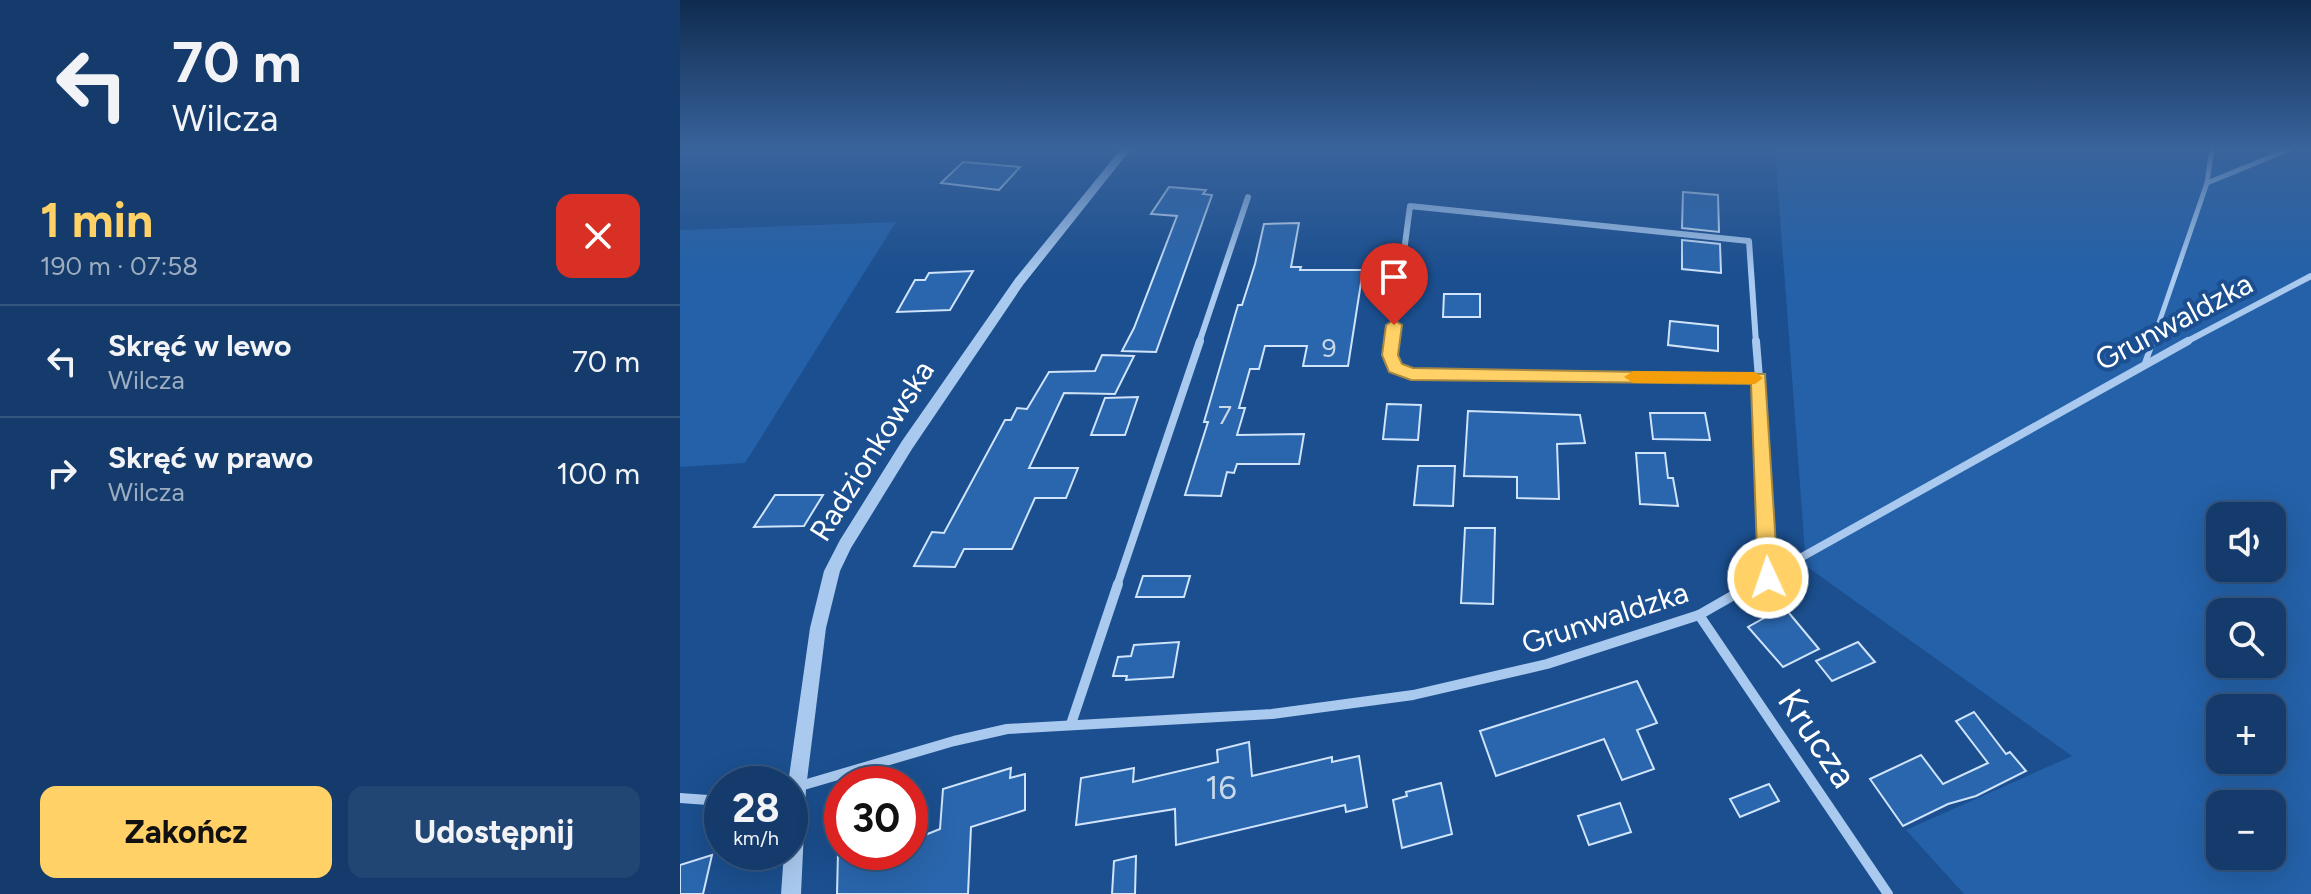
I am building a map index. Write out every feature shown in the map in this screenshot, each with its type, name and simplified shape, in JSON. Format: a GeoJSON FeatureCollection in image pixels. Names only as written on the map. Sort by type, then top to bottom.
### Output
{"type":"FeatureCollection","features":[{"type":"Feature","properties":{"kind":"street","name":"Radzionkowska"},"geometry":{"type":"LineString","coordinates":[[797,766],[818,628],[832,571],[845,544],[991,322],[1092,191]]}},
{"type":"Feature","properties":{"kind":"street"},"geometry":{"type":"LineString","coordinates":[[1071,724],[1248,197]]}},
{"type":"Feature","properties":{"kind":"street"},"geometry":{"type":"LineString","coordinates":[[1759,378],[1411,374],[1395,367],[1390,355],[1410,206],[1749,241],[1759,378],[1768,578]]}},
{"type":"Feature","properties":{"kind":"street","name":"Grunwaldzka"},"geometry":{"type":"LineString","coordinates":[[808,785],[954,741],[1007,729],[1272,714],[1413,695],[1547,664],[1699,615],[2145,363],[2311,276]]}},
{"type":"Feature","properties":{"kind":"street","name":"Krucza"},"geometry":{"type":"LineString","coordinates":[[1699,615],[1888,894]]}},
{"type":"Feature","properties":{"kind":"street"},"geometry":{"type":"LineString","coordinates":[[680,798],[704,800]]}},
{"type":"Feature","properties":{"kind":"street","name":"Radzionkowska"},"geometry":{"type":"LineString","coordinates":[[791,894],[792,870]]}},
{"type":"Feature","properties":{"kind":"lane"},"geometry":{"type":"LineString","coordinates":[[2145,363],[2204,191]]}},
{"type":"Feature","properties":{"kind":"shaded area"},"geometry":{"type":"Polygon","coordinates":[[[1778,191],[2311,191],[2311,894],[1964,894],[1906,830],[2072,756],[1806,566],[1778,191]]]}},
{"type":"Feature","properties":{"kind":"shaded area"},"geometry":{"type":"Polygon","coordinates":[[[896,222],[745,463],[680,467],[680,230],[896,222]]]}},
{"type":"Feature","properties":{"kind":"building"},"geometry":{"type":"Polygon","coordinates":[[[1167,191],[1205,191],[1203,194],[1212,195],[1156,352],[1122,351],[1134,328],[1177,216],[1151,214],[1167,191]]]}},
{"type":"Feature","properties":{"kind":"building"},"geometry":{"type":"Polygon","coordinates":[[[1683,192],[1718,195],[1719,232],[1682,228],[1683,192]]]}},
{"type":"Feature","properties":{"kind":"building"},"geometry":{"type":"Polygon","coordinates":[[[1299,223],[1291,267],[1301,267],[1300,270],[1363,270],[1348,366],[1303,366],[1307,346],[1265,346],[1259,369],[1250,369],[1239,408],[1245,408],[1237,435],[1304,434],[1299,464],[1237,464],[1234,473],[1227,472],[1221,496],[1185,495],[1208,422],[1204,422],[1238,305],[1242,305],[1255,264],[1264,224],[1299,223]]]}},
{"type":"Feature","properties":{"kind":"building"},"geometry":{"type":"Polygon","coordinates":[[[1682,240],[1720,244],[1721,273],[1682,269],[1682,240]]]}},
{"type":"Feature","properties":{"kind":"building"},"geometry":{"type":"Polygon","coordinates":[[[973,271],[950,310],[897,312],[915,280],[925,280],[929,273],[973,271]]]}},
{"type":"Feature","properties":{"kind":"building"},"geometry":{"type":"Polygon","coordinates":[[[1444,294],[1480,294],[1480,317],[1443,317],[1444,294]]]}},
{"type":"Feature","properties":{"kind":"building"},"geometry":{"type":"Polygon","coordinates":[[[1670,321],[1718,326],[1718,351],[1668,345],[1670,321]]]}},
{"type":"Feature","properties":{"kind":"building"},"geometry":{"type":"Polygon","coordinates":[[[1102,355],[1134,356],[1115,394],[1064,393],[1029,468],[1078,468],[1066,498],[1035,498],[1012,549],[964,549],[955,567],[914,566],[932,532],[944,533],[1005,420],[1011,420],[1017,408],[1027,409],[1049,372],[1095,371],[1102,355]]]}},
{"type":"Feature","properties":{"kind":"building"},"geometry":{"type":"Polygon","coordinates":[[[1138,397],[1125,435],[1091,435],[1105,398],[1138,397]]]}},
{"type":"Feature","properties":{"kind":"building"},"geometry":{"type":"Polygon","coordinates":[[[1387,404],[1421,405],[1418,440],[1383,439],[1387,404]]]}},
{"type":"Feature","properties":{"kind":"building"},"geometry":{"type":"Polygon","coordinates":[[[1468,411],[1580,415],[1585,443],[1557,444],[1559,499],[1517,498],[1517,477],[1464,476],[1468,411]]]}},
{"type":"Feature","properties":{"kind":"building"},"geometry":{"type":"Polygon","coordinates":[[[1650,413],[1705,413],[1710,440],[1653,439],[1650,413]]]}},
{"type":"Feature","properties":{"kind":"building"},"geometry":{"type":"Polygon","coordinates":[[[1636,453],[1665,453],[1668,478],[1673,478],[1678,506],[1640,504],[1636,453]]]}},
{"type":"Feature","properties":{"kind":"building"},"geometry":{"type":"Polygon","coordinates":[[[1418,466],[1455,466],[1453,506],[1414,505],[1418,466]]]}},
{"type":"Feature","properties":{"kind":"building"},"geometry":{"type":"Polygon","coordinates":[[[775,495],[823,495],[804,526],[754,527],[775,495]]]}},
{"type":"Feature","properties":{"kind":"building"},"geometry":{"type":"Polygon","coordinates":[[[1465,528],[1495,528],[1493,604],[1461,603],[1465,528]]]}},
{"type":"Feature","properties":{"kind":"building"},"geometry":{"type":"Polygon","coordinates":[[[1143,576],[1190,576],[1184,597],[1136,597],[1143,576]]]}},
{"type":"Feature","properties":{"kind":"building"},"geometry":{"type":"Polygon","coordinates":[[[1784,607],[1819,649],[1783,667],[1748,627],[1784,607]]]}},
{"type":"Feature","properties":{"kind":"building"},"geometry":{"type":"Polygon","coordinates":[[[1179,642],[1173,677],[1126,680],[1127,676],[1113,676],[1118,657],[1131,656],[1134,645],[1179,642]]]}},
{"type":"Feature","properties":{"kind":"building"},"geometry":{"type":"Polygon","coordinates":[[[1858,642],[1875,662],[1832,681],[1816,661],[1858,642]]]}},
{"type":"Feature","properties":{"kind":"building"},"geometry":{"type":"Polygon","coordinates":[[[1637,681],[1657,723],[1637,730],[1654,769],[1622,780],[1604,739],[1496,776],[1480,731],[1637,681]]]}},
{"type":"Feature","properties":{"kind":"building"},"geometry":{"type":"Polygon","coordinates":[[[1974,712],[2006,754],[2010,752],[2026,771],[1976,796],[1948,804],[1903,826],[1870,779],[1921,755],[1943,784],[1988,763],[1956,721],[1974,712]]]}},
{"type":"Feature","properties":{"kind":"building"},"geometry":{"type":"Polygon","coordinates":[[[1249,742],[1252,776],[1332,757],[1332,762],[1359,756],[1367,807],[1346,812],[1345,805],[1176,845],[1175,809],[1076,825],[1081,778],[1134,768],[1133,782],[1218,762],[1217,750],[1249,742]]]}},
{"type":"Feature","properties":{"kind":"building"},"geometry":{"type":"Polygon","coordinates":[[[1011,768],[1010,778],[1025,774],[1025,810],[971,827],[968,894],[837,894],[838,870],[928,870],[928,834],[940,829],[943,789],[1011,768]]]}},
{"type":"Feature","properties":{"kind":"building"},"geometry":{"type":"Polygon","coordinates":[[[1441,783],[1452,834],[1402,848],[1393,800],[1407,796],[1406,792],[1441,783]]]}},
{"type":"Feature","properties":{"kind":"building"},"geometry":{"type":"Polygon","coordinates":[[[1769,784],[1779,801],[1740,817],[1730,799],[1769,784]]]}},
{"type":"Feature","properties":{"kind":"building"},"geometry":{"type":"Polygon","coordinates":[[[1620,803],[1631,832],[1589,845],[1578,816],[1620,803]]]}},
{"type":"Feature","properties":{"kind":"building"},"geometry":{"type":"Polygon","coordinates":[[[1136,856],[1135,894],[1112,894],[1114,861],[1136,856]]]}},
{"type":"Feature","properties":{"kind":"building"},"geometry":{"type":"Polygon","coordinates":[[[704,858],[704,870],[709,870],[703,894],[680,894],[680,865],[704,858]]]}},
{"type":"Feature","properties":{"kind":"slow traffic"},"geometry":{"type":"LineString","coordinates":[[1633,377],[1755,378]]}},
{"type":"Feature","properties":{"kind":"route"},"geometry":{"type":"LineString","coordinates":[[1394,325],[1390,355],[1395,367],[1411,374],[1759,378],[1768,578]]}}]}
